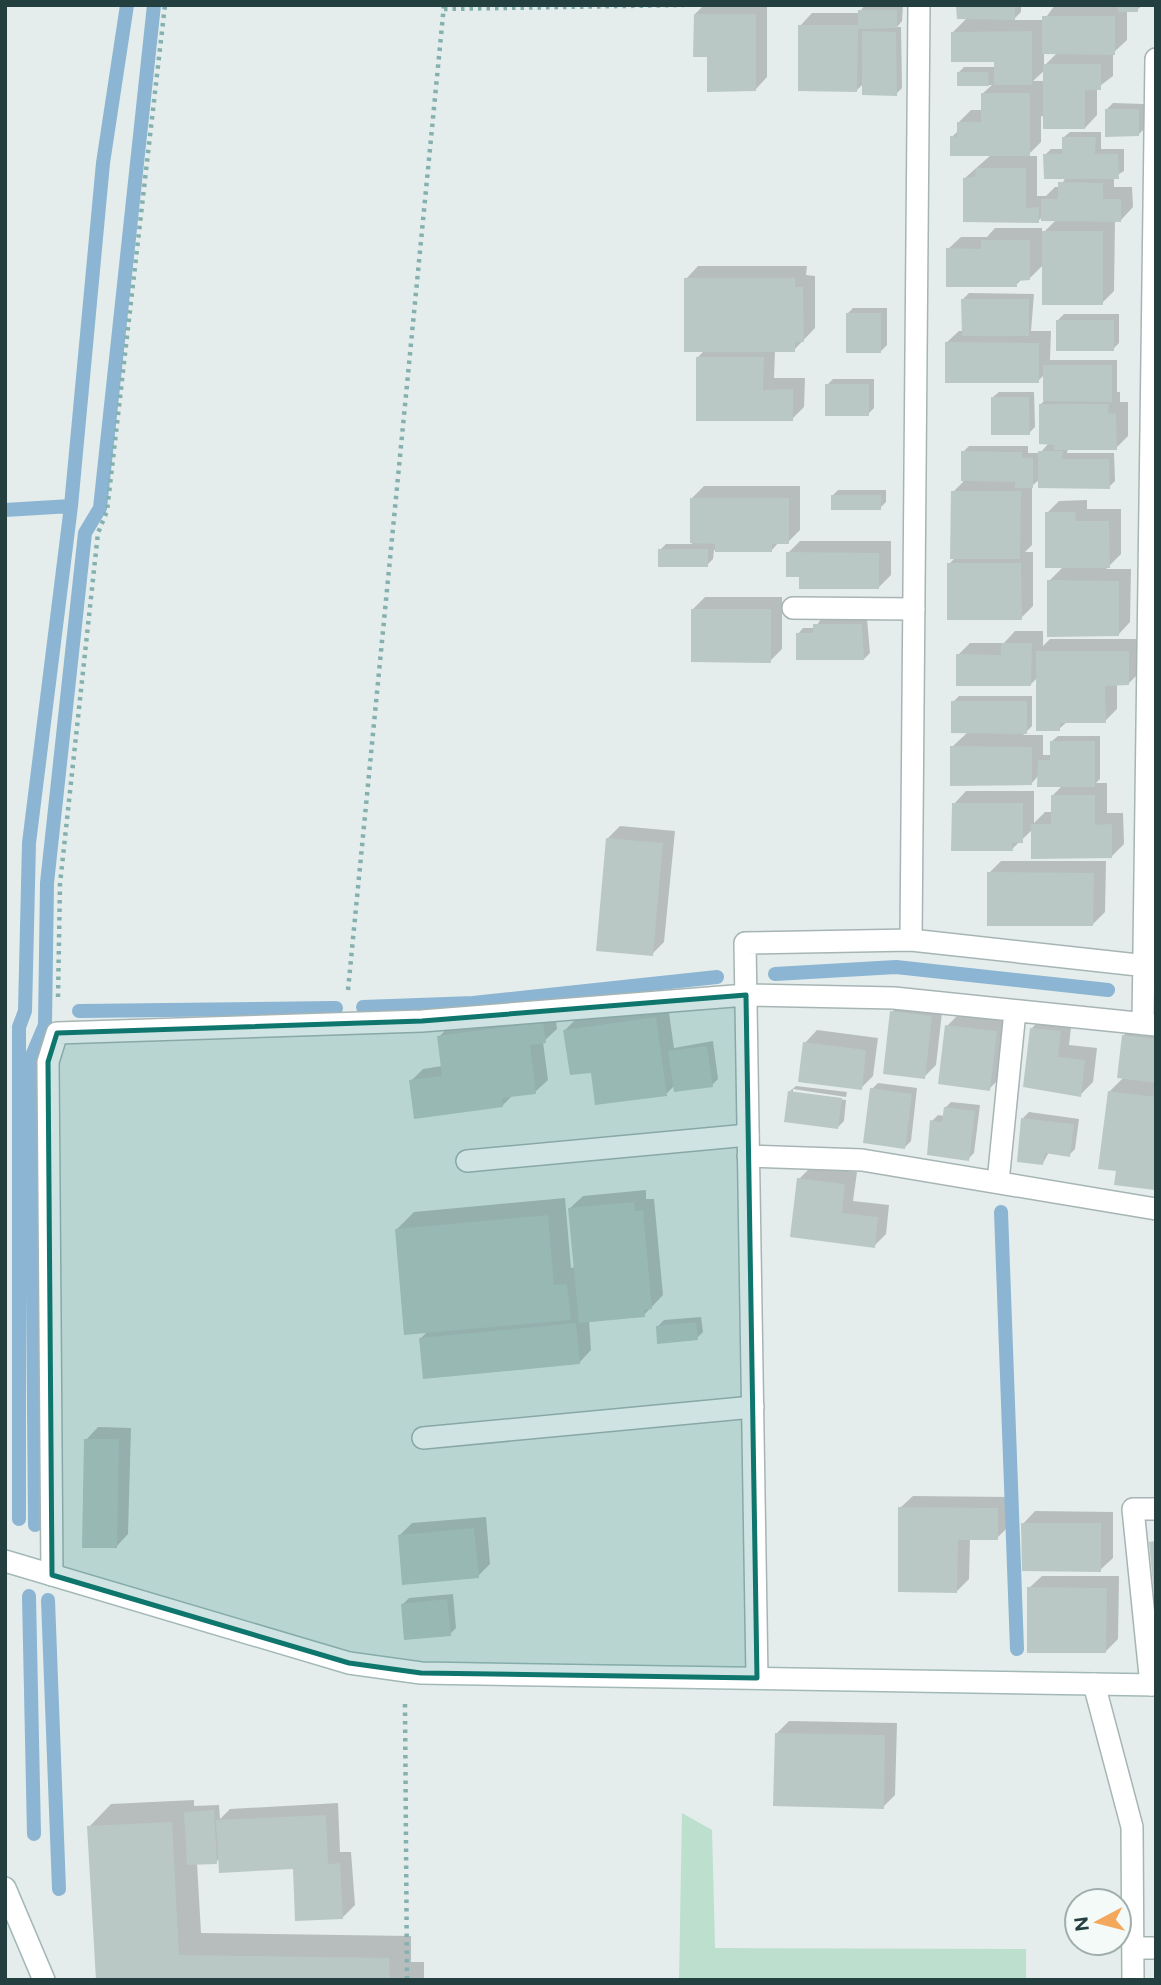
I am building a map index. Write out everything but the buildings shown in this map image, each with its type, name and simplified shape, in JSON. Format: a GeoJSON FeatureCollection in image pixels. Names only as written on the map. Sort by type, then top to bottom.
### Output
{"type":"FeatureCollection","features":[{"type":"Feature","properties":{"kind":"street"},"geometry":{"type":"LineString","coordinates":[[911,940],[919,5]]}},
{"type":"Feature","properties":{"kind":"street"},"geometry":{"type":"LineString","coordinates":[[52,1575],[47,1062],[57,1033],[422,1021],[746,995],[894,998],[1150,1024],[1156,59]]}},
{"type":"Feature","properties":{"kind":"street"},"geometry":{"type":"LineString","coordinates":[[793,608],[914,608]]}},
{"type":"Feature","properties":{"kind":"street"},"geometry":{"type":"LineString","coordinates":[[757,1678],[745,943],[911,940],[1150,967]]}},
{"type":"Feature","properties":{"kind":"street"},"geometry":{"type":"LineString","coordinates":[[998,1182],[1015,1011]]}},
{"type":"Feature","properties":{"kind":"street"},"geometry":{"type":"LineString","coordinates":[[467,1161],[748,1146],[862,1160],[1156,1209]]}},
{"type":"Feature","properties":{"kind":"street"},"geometry":{"type":"LineString","coordinates":[[423,1438],[753,1407]]}},
{"type":"Feature","properties":{"kind":"street"},"geometry":{"type":"LineString","coordinates":[[5,1561],[349,1663],[405,1671],[1153,1685],[1133,1509],[1156,1509]]}},
{"type":"Feature","properties":{"kind":"street"},"geometry":{"type":"LineString","coordinates":[[1094,1684],[1132,1827],[1132,1887]]}},
{"type":"Feature","properties":{"kind":"street"},"geometry":{"type":"LineString","coordinates":[[5,1888],[44,1980]]}},
{"type":"Feature","properties":{"kind":"street"},"geometry":{"type":"LineString","coordinates":[[1133,1948],[1156,1948]]}},
{"type":"Feature","properties":{"kind":"street"},"geometry":{"type":"LineString","coordinates":[[1133,1957],[1133,1980]]}},
{"type":"Feature","properties":{"kind":"path"},"geometry":{"type":"LineString","coordinates":[[57,1033],[61,871],[98,533],[107,510],[165,5]]}},
{"type":"Feature","properties":{"kind":"path"},"geometry":{"type":"LineString","coordinates":[[345,1023],[444,7],[684,5]]}},
{"type":"Feature","properties":{"kind":"path"},"geometry":{"type":"LineString","coordinates":[[405,1671],[407,1980]]}},
{"type":"Feature","properties":{"kind":"highlighted area"},"geometry":{"type":"Polygon","coordinates":[[[746,995],[757,1678],[421,1673],[349,1663],[52,1575],[48,1062],[57,1033],[422,1021],[746,995]]]}},
{"type":"Feature","properties":{"kind":"green space"},"geometry":{"type":"Polygon","coordinates":[[[682,1813],[712,1830],[715,1948],[1026,1949],[1026,1980],[679,1980],[682,1813]]]}},
{"type":"Feature","properties":{"kind":"waterway"},"geometry":{"type":"LineString","coordinates":[[19,1519],[19,1027],[25,1011],[29,843],[71,506],[103,163],[127,5]]}},
{"type":"Feature","properties":{"kind":"waterway"},"geometry":{"type":"LineString","coordinates":[[35,1525],[31,1058],[45,1025],[47,883],[85,533],[100,508],[154,5]]}},
{"type":"Feature","properties":{"kind":"waterway"},"geometry":{"type":"LineString","coordinates":[[5,510],[71,506]]}},
{"type":"Feature","properties":{"kind":"waterway"},"geometry":{"type":"LineString","coordinates":[[775,974],[896,967],[1108,990]]}},
{"type":"Feature","properties":{"kind":"waterway"},"geometry":{"type":"LineString","coordinates":[[363,1007],[473,1003],[717,977]]}},
{"type":"Feature","properties":{"kind":"waterway"},"geometry":{"type":"LineString","coordinates":[[79,1011],[336,1008]]}},
{"type":"Feature","properties":{"kind":"waterway"},"geometry":{"type":"LineString","coordinates":[[1001,1212],[1017,1649]]}},
{"type":"Feature","properties":{"kind":"waterway"},"geometry":{"type":"LineString","coordinates":[[29,1596],[34,1834]]}},
{"type":"Feature","properties":{"kind":"waterway"},"geometry":{"type":"LineString","coordinates":[[48,1600],[59,1889]]}}]}
